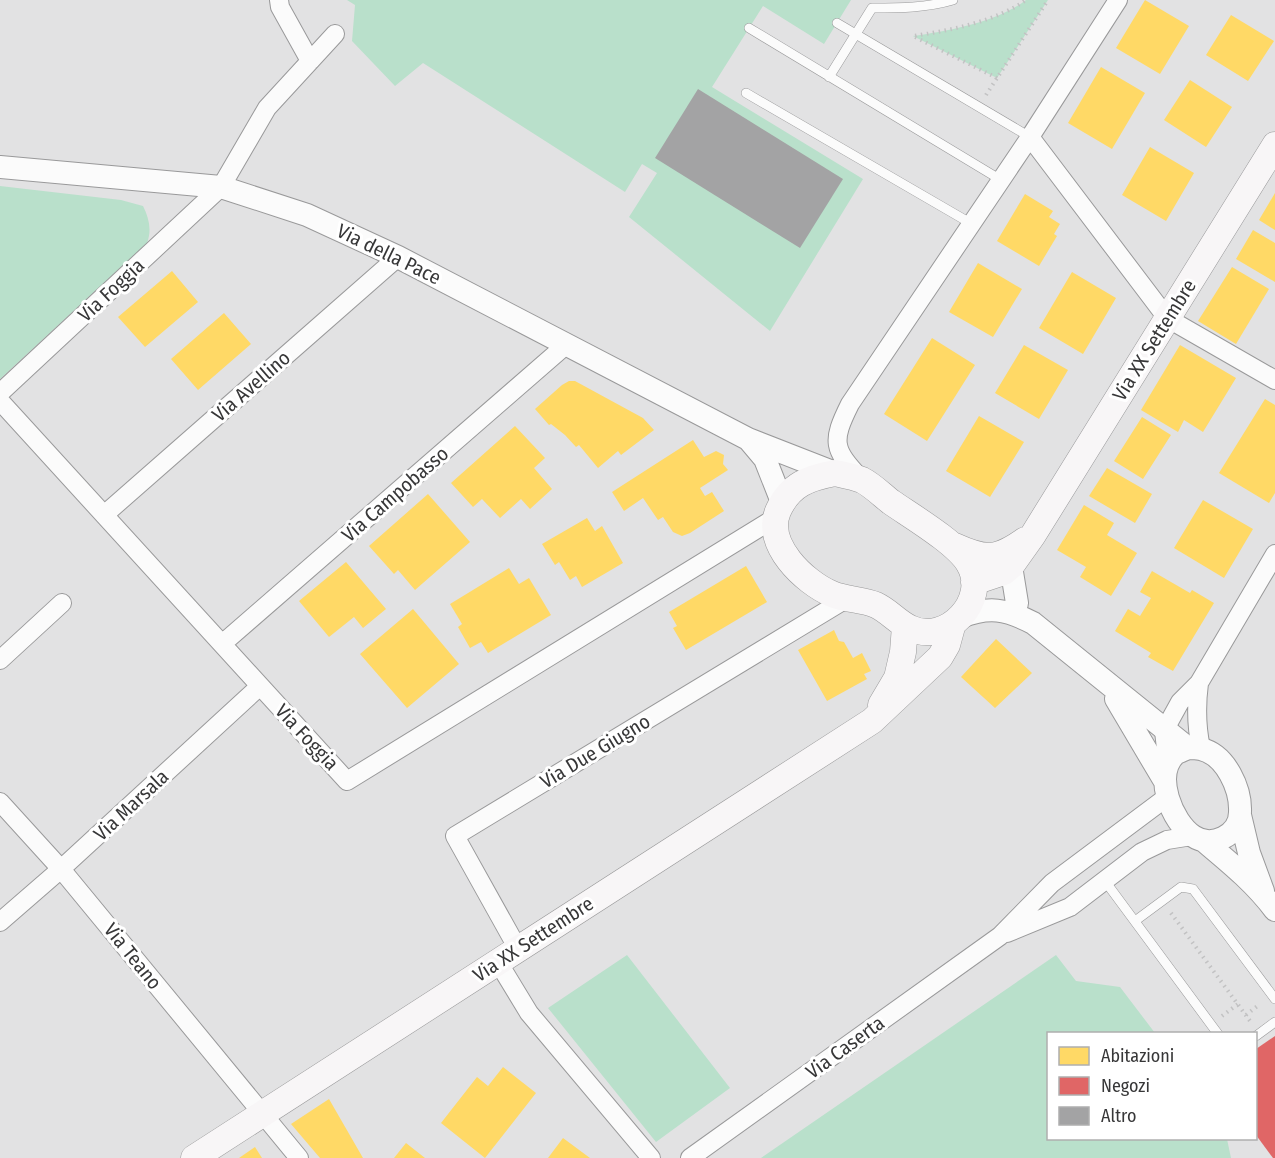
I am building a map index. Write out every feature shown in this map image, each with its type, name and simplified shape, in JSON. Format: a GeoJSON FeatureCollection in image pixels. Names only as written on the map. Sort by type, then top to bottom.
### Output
{"type":"FeatureCollection","features":[{"type":"Feature","properties":{"kind":"main road","name":"Via XX Settembre"},"geometry":{"type":"LineString","coordinates":[[194,1158],[872,721],[940,657],[957,620],[973,598],[974,584],[996,576],[1011,566],[1033,535],[1275,146]]}},
{"type":"Feature","properties":{"kind":"main road"},"geometry":{"type":"LineString","coordinates":[[957,620],[939,630],[921,632],[905,626],[875,605],[846,599],[824,590],[787,558],[778,544],[774,530],[778,510],[795,487],[811,477],[835,473],[862,480],[948,543],[969,564],[974,584]]}},
{"type":"Feature","properties":{"kind":"main road","name":"Via XX Settembre"},"geometry":{"type":"LineString","coordinates":[[948,543],[978,556],[988,557],[998,556],[1013,549],[1033,535]]}},
{"type":"Feature","properties":{"kind":"main road","name":"Via XX Settembre"},"geometry":{"type":"LineString","coordinates":[[872,721],[897,678],[903,652],[905,626]]}},
{"type":"Feature","properties":{"kind":"street"},"geometry":{"type":"LineString","coordinates":[[279,0],[280,7],[310,61]]}},
{"type":"Feature","properties":{"kind":"street"},"geometry":{"type":"LineString","coordinates":[[862,480],[843,460],[838,449],[838,429],[850,404],[1030,137],[1118,0]]}},
{"type":"Feature","properties":{"kind":"street","name":"Via Foggia"},"geometry":{"type":"LineString","coordinates":[[0,393],[221,187],[267,108],[335,34]]}},
{"type":"Feature","properties":{"kind":"street"},"geometry":{"type":"LineString","coordinates":[[1030,137],[1167,318],[1275,380]]}},
{"type":"Feature","properties":{"kind":"street","name":"Via della Pace"},"geometry":{"type":"LineString","coordinates":[[0,166],[221,187],[307,215],[398,257],[748,439],[835,473]]}},
{"type":"Feature","properties":{"kind":"street","name":"Via Avellino"},"geometry":{"type":"LineString","coordinates":[[104,515],[398,257]]}},
{"type":"Feature","properties":{"kind":"street","name":"Via Campobasso"},"geometry":{"type":"LineString","coordinates":[[222,644],[567,344]]}},
{"type":"Feature","properties":{"kind":"street","name":"Via Foggia"},"geometry":{"type":"LineString","coordinates":[[0,401],[347,781],[778,510]]}},
{"type":"Feature","properties":{"kind":"street","name":"Via della Pace"},"geometry":{"type":"LineString","coordinates":[[748,439],[765,459],[778,510]]}},
{"type":"Feature","properties":{"kind":"street"},"geometry":{"type":"LineString","coordinates":[[1166,781],[1164,731],[1180,702],[1198,683],[1275,554]]}},
{"type":"Feature","properties":{"kind":"street"},"geometry":{"type":"LineString","coordinates":[[1011,566],[1017,603]]}},
{"type":"Feature","properties":{"kind":"street"},"geometry":{"type":"LineString","coordinates":[[974,584],[993,596],[1007,598],[1017,603],[1033,623]]}},
{"type":"Feature","properties":{"kind":"street","name":"Via Due Giugno"},"geometry":{"type":"LineString","coordinates":[[508,955],[455,836],[846,599]]}},
{"type":"Feature","properties":{"kind":"street"},"geometry":{"type":"LineString","coordinates":[[0,660],[62,603]]}},
{"type":"Feature","properties":{"kind":"street"},"geometry":{"type":"LineString","coordinates":[[957,620],[975,612],[999,610],[1014,613],[1033,623],[1164,731],[1194,748],[1213,754],[1226,768],[1234,783],[1240,800],[1240,815],[1249,853],[1270,904]]}},
{"type":"Feature","properties":{"kind":"street"},"geometry":{"type":"LineString","coordinates":[[1106,683],[1166,781],[1177,818],[1270,904]]}},
{"type":"Feature","properties":{"kind":"street"},"geometry":{"type":"LineString","coordinates":[[1194,748],[1198,683]]}},
{"type":"Feature","properties":{"kind":"street","name":"Via Marsala"},"geometry":{"type":"LineString","coordinates":[[0,922],[260,686]]}},
{"type":"Feature","properties":{"kind":"street"},"geometry":{"type":"LineString","coordinates":[[1166,781],[1175,754],[1194,748]]}},
{"type":"Feature","properties":{"kind":"street","name":"Via Caserta"},"geometry":{"type":"LineString","coordinates":[[690,1158],[1000,936],[1052,883],[1166,781]]}},
{"type":"Feature","properties":{"kind":"street","name":"Via Teano"},"geometry":{"type":"LineString","coordinates":[[0,802],[61,869],[299,1158]]}},
{"type":"Feature","properties":{"kind":"street"},"geometry":{"type":"LineString","coordinates":[[1198,838],[1216,841],[1227,836],[1235,828],[1240,815]]}},
{"type":"Feature","properties":{"kind":"street","name":"Via Caserta"},"geometry":{"type":"LineString","coordinates":[[1000,936],[1070,907],[1143,852],[1167,840],[1198,838]]}},
{"type":"Feature","properties":{"kind":"street"},"geometry":{"type":"LineString","coordinates":[[508,955],[529,1013],[651,1158]]}},
{"type":"Feature","properties":{"kind":"lane"},"geometry":{"type":"LineString","coordinates":[[829,77],[872,8],[902,9],[937,5],[953,0]]}},
{"type":"Feature","properties":{"kind":"lane"},"geometry":{"type":"LineString","coordinates":[[837,23],[1030,137]]}},
{"type":"Feature","properties":{"kind":"lane"},"geometry":{"type":"LineString","coordinates":[[749,28],[1001,180]]}},
{"type":"Feature","properties":{"kind":"lane"},"geometry":{"type":"LineString","coordinates":[[746,93],[972,224]]}},
{"type":"Feature","properties":{"kind":"lane"},"geometry":{"type":"LineString","coordinates":[[1104,881],[1217,1032]]}},
{"type":"Feature","properties":{"kind":"lane"},"geometry":{"type":"LineString","coordinates":[[1135,921],[1181,887],[1193,889],[1275,999]]}},
{"type":"Feature","properties":{"kind":"lane"},"geometry":{"type":"LineString","coordinates":[[1258,1035],[1275,1022]]}},
{"type":"Feature","properties":{"kind":"path"},"geometry":{"type":"LineString","coordinates":[[1026,0],[980,22],[913,36],[997,78],[1048,0]]}},
{"type":"Feature","properties":{"kind":"path"},"geometry":{"type":"LineString","coordinates":[[1162,901],[1256,1032]]}},
{"type":"Feature","properties":{"kind":"green space"},"geometry":{"type":"Polygon","coordinates":[[[347,0],[851,0],[824,44],[763,6],[712,87],[863,179],[770,331],[629,217],[657,173],[642,164],[625,192],[423,63],[395,86],[352,41],[355,5],[347,0]]]}},
{"type":"Feature","properties":{"kind":"green space"},"geometry":{"type":"Polygon","coordinates":[[[1026,0],[1048,0],[997,78],[913,36],[987,20],[1026,0]]]}},
{"type":"Feature","properties":{"kind":"green space"},"geometry":{"type":"Polygon","coordinates":[[[0,186],[121,200],[143,206],[150,229],[147,243],[0,379],[0,186]]]}},
{"type":"Feature","properties":{"kind":"green space"},"geometry":{"type":"Polygon","coordinates":[[[627,955],[730,1088],[656,1142],[548,1008],[627,955]]]}},
{"type":"Feature","properties":{"kind":"green space"},"geometry":{"type":"Polygon","coordinates":[[[1056,955],[1076,981],[1120,987],[1154,1032],[1047,1032],[1047,1140],[1227,1140],[1231,1158],[761,1158],[1056,955]]]}},
{"type":"Feature","properties":{"kind":"building: Abitazioni"},"geometry":{"type":"Polygon","coordinates":[[[1145,0],[1189,26],[1160,74],[1116,48],[1145,0]]]}},
{"type":"Feature","properties":{"kind":"building: Abitazioni"},"geometry":{"type":"Polygon","coordinates":[[[1231,15],[1274,41],[1248,81],[1206,55],[1231,15]]]}},
{"type":"Feature","properties":{"kind":"building: Abitazioni"},"geometry":{"type":"Polygon","coordinates":[[[1101,67],[1145,93],[1112,149],[1068,123],[1101,67]]]}},
{"type":"Feature","properties":{"kind":"building: Abitazioni"},"geometry":{"type":"Polygon","coordinates":[[[1190,80],[1232,107],[1206,147],[1164,120],[1190,80]]]}},
{"type":"Feature","properties":{"kind":"building: Abitazioni"},"geometry":{"type":"Polygon","coordinates":[[[1150,147],[1194,173],[1166,221],[1122,195],[1150,147]]]}},
{"type":"Feature","properties":{"kind":"building: Abitazioni"},"geometry":{"type":"Polygon","coordinates":[[[1275,193],[1275,230],[1259,220],[1275,193]]]}},
{"type":"Feature","properties":{"kind":"building: Abitazioni"},"geometry":{"type":"Polygon","coordinates":[[[1025,194],[1053,211],[1049,217],[1060,224],[1054,234],[1057,236],[1039,266],[997,241],[1025,194]]]}},
{"type":"Feature","properties":{"kind":"building: Abitazioni"},"geometry":{"type":"Polygon","coordinates":[[[1253,230],[1275,243],[1275,282],[1236,259],[1253,230]]]}},
{"type":"Feature","properties":{"kind":"building: Abitazioni"},"geometry":{"type":"Polygon","coordinates":[[[978,263],[1022,289],[993,337],[949,312],[978,263]]]}},
{"type":"Feature","properties":{"kind":"building: Abitazioni"},"geometry":{"type":"Polygon","coordinates":[[[1232,267],[1269,289],[1236,344],[1198,321],[1232,267]]]}},
{"type":"Feature","properties":{"kind":"building: Abitazioni"},"geometry":{"type":"Polygon","coordinates":[[[172,271],[198,302],[145,347],[118,317],[172,271]]]}},
{"type":"Feature","properties":{"kind":"building: Abitazioni"},"geometry":{"type":"Polygon","coordinates":[[[1072,272],[1116,298],[1083,354],[1039,328],[1072,272]]]}},
{"type":"Feature","properties":{"kind":"building: Abitazioni"},"geometry":{"type":"Polygon","coordinates":[[[224,313],[251,344],[198,390],[171,359],[224,313]]]}},
{"type":"Feature","properties":{"kind":"building: Abitazioni"},"geometry":{"type":"Polygon","coordinates":[[[932,338],[975,365],[927,441],[884,414],[932,338]]]}},
{"type":"Feature","properties":{"kind":"building: Abitazioni"},"geometry":{"type":"Polygon","coordinates":[[[1024,345],[1068,370],[1039,419],[995,393],[1024,345]]]}},
{"type":"Feature","properties":{"kind":"building: Abitazioni"},"geometry":{"type":"Polygon","coordinates":[[[1180,345],[1236,378],[1203,432],[1184,420],[1178,432],[1141,410],[1180,345]]]}},
{"type":"Feature","properties":{"kind":"building: Abitazioni"},"geometry":{"type":"Polygon","coordinates":[[[569,381],[575,381],[643,418],[654,430],[621,455],[618,451],[598,468],[579,445],[576,447],[565,435],[551,424],[549,425],[535,409],[569,381]]]}},
{"type":"Feature","properties":{"kind":"building: Abitazioni"},"geometry":{"type":"Polygon","coordinates":[[[1265,399],[1275,405],[1275,493],[1269,503],[1219,473],[1265,399]]]}},
{"type":"Feature","properties":{"kind":"building: Abitazioni"},"geometry":{"type":"Polygon","coordinates":[[[979,416],[1024,442],[990,497],[946,471],[979,416]]]}},
{"type":"Feature","properties":{"kind":"building: Abitazioni"},"geometry":{"type":"Polygon","coordinates":[[[1142,417],[1171,435],[1143,479],[1114,461],[1142,417]]]}},
{"type":"Feature","properties":{"kind":"building: Abitazioni"},"geometry":{"type":"Polygon","coordinates":[[[515,426],[545,458],[534,468],[552,489],[530,509],[521,499],[500,518],[482,499],[473,507],[451,483],[515,426]]]}},
{"type":"Feature","properties":{"kind":"building: Abitazioni"},"geometry":{"type":"Polygon","coordinates":[[[693,440],[704,457],[716,451],[724,455],[723,464],[728,470],[700,488],[705,496],[712,492],[724,511],[682,536],[673,532],[663,517],[658,520],[643,498],[624,511],[612,492],[693,440]]]}},
{"type":"Feature","properties":{"kind":"building: Abitazioni"},"geometry":{"type":"Polygon","coordinates":[[[1107,468],[1152,494],[1135,523],[1089,496],[1107,468]]]}},
{"type":"Feature","properties":{"kind":"building: Abitazioni"},"geometry":{"type":"Polygon","coordinates":[[[428,494],[470,542],[415,590],[398,570],[394,574],[369,546],[428,494]]]}},
{"type":"Feature","properties":{"kind":"building: Abitazioni"},"geometry":{"type":"Polygon","coordinates":[[[1203,500],[1253,529],[1224,578],[1174,548],[1203,500]]]}},
{"type":"Feature","properties":{"kind":"building: Abitazioni"},"geometry":{"type":"Polygon","coordinates":[[[1084,505],[1114,523],[1107,535],[1137,553],[1111,596],[1080,577],[1086,567],[1057,550],[1084,505]]]}},
{"type":"Feature","properties":{"kind":"building: Abitazioni"},"geometry":{"type":"Polygon","coordinates":[[[587,518],[595,531],[602,526],[623,563],[582,587],[576,576],[570,580],[559,562],[555,565],[542,544],[587,518]]]}},
{"type":"Feature","properties":{"kind":"building: Abitazioni"},"geometry":{"type":"Polygon","coordinates":[[[346,562],[386,609],[363,628],[354,617],[329,637],[299,601],[346,562]]]}},
{"type":"Feature","properties":{"kind":"building: Abitazioni"},"geometry":{"type":"Polygon","coordinates":[[[746,566],[767,602],[686,650],[673,628],[677,626],[669,612],[746,566]]]}},
{"type":"Feature","properties":{"kind":"building: Abitazioni"},"geometry":{"type":"Polygon","coordinates":[[[509,568],[519,584],[529,578],[551,615],[488,653],[481,642],[470,648],[458,627],[462,624],[450,604],[509,568]]]}},
{"type":"Feature","properties":{"kind":"building: Abitazioni"},"geometry":{"type":"Polygon","coordinates":[[[1152,571],[1190,593],[1192,590],[1214,603],[1173,671],[1148,657],[1151,653],[1115,631],[1128,609],[1140,616],[1151,598],[1140,592],[1152,571]]]}},
{"type":"Feature","properties":{"kind":"building: Abitazioni"},"geometry":{"type":"Polygon","coordinates":[[[413,609],[459,664],[407,708],[360,654],[413,609]]]}},
{"type":"Feature","properties":{"kind":"building: Abitazioni"},"geometry":{"type":"Polygon","coordinates":[[[834,630],[839,641],[844,642],[853,658],[862,653],[871,671],[864,674],[867,679],[827,701],[798,650],[834,630]]]}},
{"type":"Feature","properties":{"kind":"building: Abitazioni"},"geometry":{"type":"Polygon","coordinates":[[[996,639],[1032,673],[995,708],[961,677],[996,639]]]}},
{"type":"Feature","properties":{"kind":"building: Abitazioni"},"geometry":{"type":"Polygon","coordinates":[[[503,1067],[536,1093],[485,1158],[441,1123],[477,1077],[488,1086],[503,1067]]]}},
{"type":"Feature","properties":{"kind":"building: Abitazioni"},"geometry":{"type":"Polygon","coordinates":[[[329,1099],[363,1158],[320,1158],[291,1124],[329,1099]]]}},
{"type":"Feature","properties":{"kind":"building: Abitazioni"},"geometry":{"type":"Polygon","coordinates":[[[563,1138],[590,1158],[548,1158],[563,1138]]]}},
{"type":"Feature","properties":{"kind":"building: Abitazioni"},"geometry":{"type":"Polygon","coordinates":[[[406,1143],[425,1158],[394,1158],[406,1143]]]}},
{"type":"Feature","properties":{"kind":"building: Abitazioni"},"geometry":{"type":"Polygon","coordinates":[[[255,1147],[262,1158],[239,1158],[255,1147]]]}},
{"type":"Feature","properties":{"kind":"building: Negozi"},"geometry":{"type":"Polygon","coordinates":[[[1275,1036],[1275,1158],[1257,1136],[1257,1048],[1275,1036]]]}},
{"type":"Feature","properties":{"kind":"building: Altro"},"geometry":{"type":"Polygon","coordinates":[[[698,89],[843,179],[800,248],[655,158],[698,89]]]}}]}
